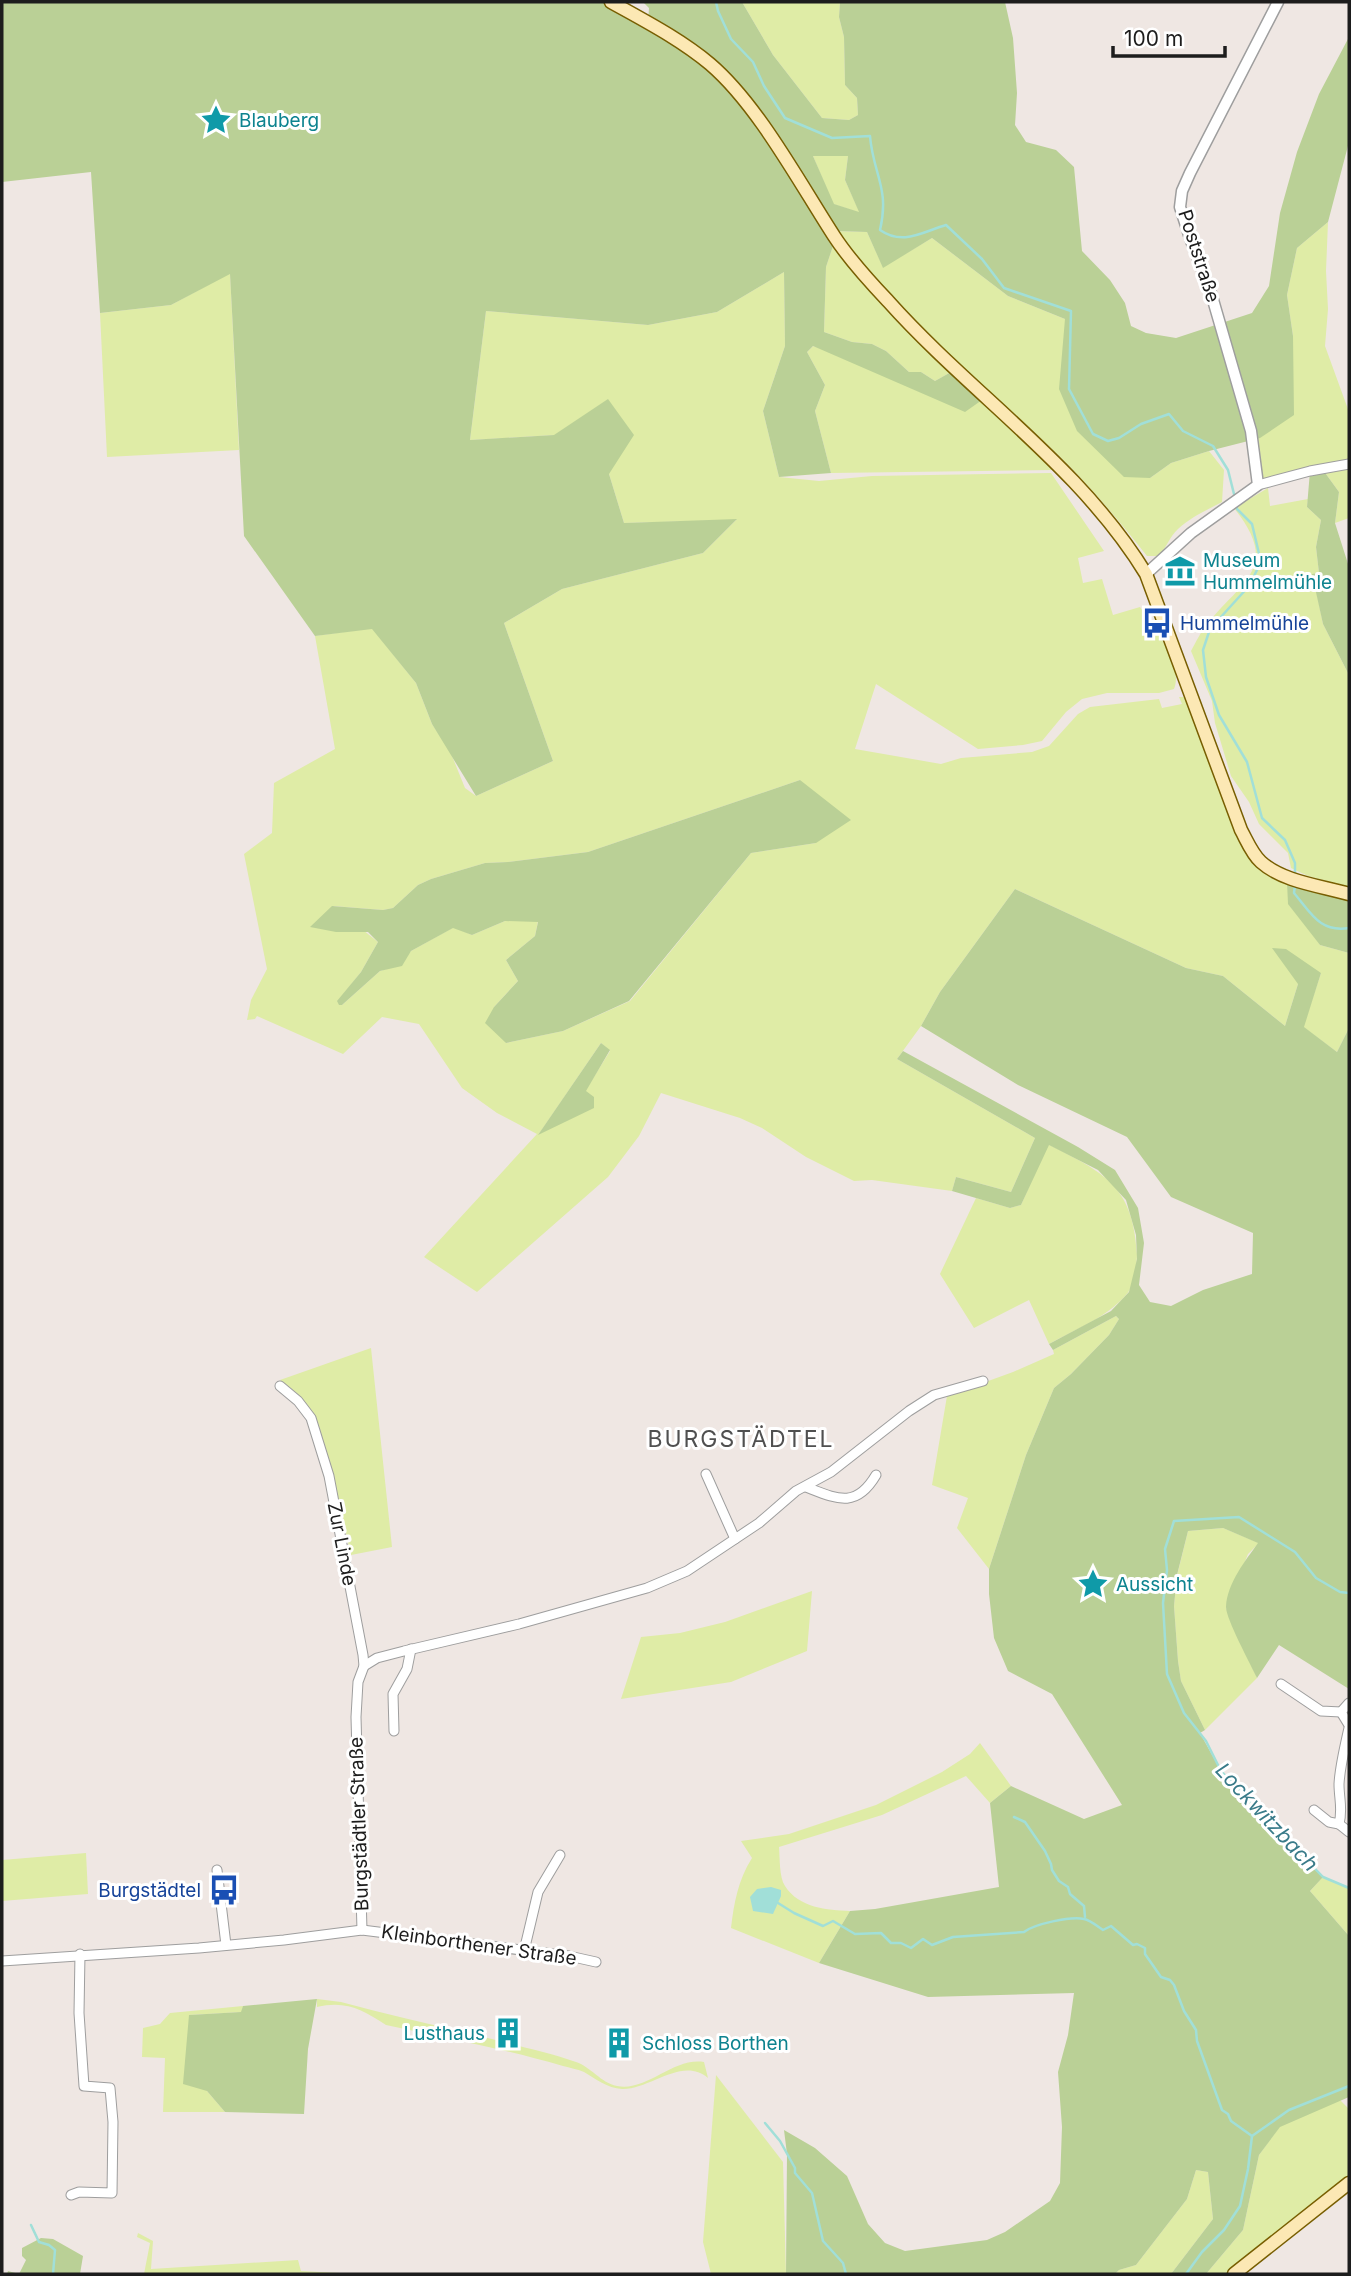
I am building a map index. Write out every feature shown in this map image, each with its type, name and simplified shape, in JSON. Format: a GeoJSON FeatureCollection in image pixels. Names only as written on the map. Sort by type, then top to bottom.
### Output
{"type":"FeatureCollection","features":[{"type":"Feature","properties":{"kind":"main road"},"geometry":{"type":"LineString","coordinates":[[611,2],[671,36],[710,65],[733,88],[786,160],[836,239],[887,301],[1089,499],[1132,550],[1146,574],[1241,830],[1260,862],[1286,876],[1349,894]]}},
{"type":"Feature","properties":{"kind":"main road"},"geometry":{"type":"LineString","coordinates":[[1234,2274],[1349,2183]]}},
{"type":"Feature","properties":{"kind":"street","name":"Poststraße"},"geometry":{"type":"LineString","coordinates":[[1258,485],[1251,431],[1211,293],[1181,207],[1182,191],[1190,173],[1278,2]]}},
{"type":"Feature","properties":{"kind":"street"},"geometry":{"type":"LineString","coordinates":[[1146,574],[1191,533],[1258,485],[1349,464]]}},
{"type":"Feature","properties":{"kind":"street"},"geometry":{"type":"LineString","coordinates":[[364,1666],[377,1658],[519,1624],[647,1588],[687,1571],[736,1539],[796,1491],[831,1472],[881,1430],[933,1395],[983,1381]]}},
{"type":"Feature","properties":{"kind":"street","name":"Zur Linde"},"geometry":{"type":"LineString","coordinates":[[280,1386],[298,1401],[310,1418],[329,1476],[364,1666]]}},
{"type":"Feature","properties":{"kind":"street"},"geometry":{"type":"LineString","coordinates":[[706,1474],[736,1539]]}},
{"type":"Feature","properties":{"kind":"street"},"geometry":{"type":"LineString","coordinates":[[806,1487],[837,1499],[848,1499],[856,1497],[869,1487],[876,1475]]}},
{"type":"Feature","properties":{"kind":"street"},"geometry":{"type":"LineString","coordinates":[[394,1731],[393,1694],[407,1669],[411,1649]]}},
{"type":"Feature","properties":{"kind":"street","name":"Burgstädtler Straße"},"geometry":{"type":"LineString","coordinates":[[2,1961],[226,1945],[362,1930],[356,1717],[358,1682],[364,1666]]}},
{"type":"Feature","properties":{"kind":"street"},"geometry":{"type":"LineString","coordinates":[[1281,1684],[1321,1711],[1341,1712]]}},
{"type":"Feature","properties":{"kind":"street"},"geometry":{"type":"LineString","coordinates":[[1341,1712],[1349,1703]]}},
{"type":"Feature","properties":{"kind":"street"},"geometry":{"type":"LineString","coordinates":[[1339,1824],[1343,1810],[1339,1788],[1340,1774],[1349,1726],[1341,1712]]}},
{"type":"Feature","properties":{"kind":"street"},"geometry":{"type":"LineString","coordinates":[[1314,1810],[1329,1822],[1339,1824],[1349,1832]]}},
{"type":"Feature","properties":{"kind":"street"},"geometry":{"type":"LineString","coordinates":[[524,1951],[538,1892],[560,1855]]}},
{"type":"Feature","properties":{"kind":"street"},"geometry":{"type":"LineString","coordinates":[[217,1870],[226,1945]]}},
{"type":"Feature","properties":{"kind":"street","name":"Kleinborthener Straße"},"geometry":{"type":"LineString","coordinates":[[362,1930],[596,1962]]}},
{"type":"Feature","properties":{"kind":"street"},"geometry":{"type":"LineString","coordinates":[[71,2195],[79,2192],[112,2193],[113,2122],[110,2088],[84,2087],[79,2013],[80,1954]]}},
{"type":"Feature","properties":{"kind":"green space"},"geometry":{"type":"Polygon","coordinates":[[[2,2],[607,2],[648,23],[649,8],[643,2],[742,2],[773,55],[822,118],[849,120],[858,115],[857,98],[845,85],[840,2],[1005,2],[1013,38],[1017,93],[1015,125],[1026,142],[1056,150],[1074,167],[1082,251],[1110,280],[1125,303],[1131,326],[1146,333],[1176,338],[1252,313],[1269,286],[1280,213],[1297,152],[1319,94],[1349,37],[1349,142],[1328,222],[1297,248],[1287,295],[1293,336],[1294,415],[1260,438],[1171,463],[1150,478],[1124,477],[1077,431],[1059,389],[1065,319],[1008,296],[932,238],[883,268],[867,232],[835,231],[826,267],[824,332],[852,342],[872,344],[886,351],[909,372],[921,372],[935,381],[951,372],[982,400],[965,412],[813,346],[807,352],[825,385],[815,411],[831,473],[779,477],[763,411],[785,346],[784,272],[717,312],[648,325],[486,311],[470,440],[554,435],[608,399],[634,435],[609,474],[624,523],[737,519],[703,553],[562,589],[504,623],[553,761],[476,796],[432,724],[416,683],[372,629],[315,636],[244,536],[230,274],[171,305],[100,313],[91,172],[2,182],[2,2]],[[813,156],[834,204],[859,212],[845,180],[848,156],[813,156]]]}},
{"type":"Feature","properties":{"kind":"green space"},"geometry":{"type":"Polygon","coordinates":[[[742,2],[840,2],[845,85],[857,98],[858,115],[849,120],[822,118],[773,55],[742,2]]]}},
{"type":"Feature","properties":{"kind":"green space"},"geometry":{"type":"Polygon","coordinates":[[[813,156],[848,156],[845,180],[860,213],[833,204],[813,156]]]}},
{"type":"Feature","properties":{"kind":"green space"},"geometry":{"type":"Polygon","coordinates":[[[1328,222],[1328,309],[1325,346],[1349,412],[1349,518],[1335,523],[1339,492],[1323,470],[1258,485],[1252,440],[1293,336],[1287,295],[1297,248],[1328,222]]]}},
{"type":"Feature","properties":{"kind":"green space"},"geometry":{"type":"Polygon","coordinates":[[[834,231],[867,232],[883,267],[932,238],[1008,296],[1065,319],[1065,337],[1150,478],[1171,463],[1209,451],[1224,470],[1222,502],[1183,525],[1158,556],[1147,556],[1071,468],[913,320],[834,231]]]}},
{"type":"Feature","properties":{"kind":"green space"},"geometry":{"type":"Polygon","coordinates":[[[834,243],[890,310],[951,372],[935,381],[921,372],[909,372],[886,351],[872,344],[852,342],[824,332],[826,267],[834,243]]]}},
{"type":"Feature","properties":{"kind":"green space"},"geometry":{"type":"Polygon","coordinates":[[[784,272],[785,346],[763,411],[779,477],[819,481],[872,476],[1051,473],[1104,551],[1078,558],[1083,583],[1102,579],[1113,615],[1140,607],[1166,646],[1175,669],[1174,689],[1159,693],[1107,693],[1082,699],[1066,712],[1042,741],[978,749],[876,684],[855,749],[941,764],[961,758],[1032,752],[1049,746],[1078,714],[1090,707],[1159,699],[1162,708],[1182,704],[1179,697],[1188,697],[1238,839],[1255,863],[1287,882],[1320,945],[1349,953],[1349,1028],[1337,1052],[1303,1027],[1321,973],[1298,984],[1285,1026],[1223,976],[1186,968],[1015,889],[940,992],[921,1026],[897,1059],[1035,1138],[1011,1192],[956,1177],[952,1191],[872,1180],[854,1181],[806,1157],[762,1128],[740,1118],[661,1093],[639,1136],[608,1177],[477,1292],[424,1257],[537,1134],[497,1113],[462,1088],[419,1024],[382,1017],[343,1054],[257,1016],[247,1020],[251,1000],[267,969],[244,854],[272,833],[274,783],[335,749],[315,636],[372,628],[416,683],[432,724],[450,751],[465,788],[476,796],[553,761],[504,623],[562,589],[703,553],[736,520],[624,523],[609,474],[555,435],[470,440],[486,311],[648,325],[717,312],[784,272]],[[800,780],[588,852],[485,863],[431,879],[418,885],[393,908],[383,910],[333,906],[378,942],[361,972],[338,1001],[342,1005],[380,971],[393,967],[411,951],[454,927],[472,935],[505,921],[538,921],[535,936],[506,960],[518,981],[494,1007],[506,1043],[563,1031],[630,1001],[751,853],[816,843],[800,780]],[[601,1043],[539,1134],[585,1091],[610,1051],[601,1043]]]}},
{"type":"Feature","properties":{"kind":"green space"},"geometry":{"type":"Polygon","coordinates":[[[230,273],[239,450],[107,457],[100,313],[171,305],[230,273]]]}},
{"type":"Feature","properties":{"kind":"green space"},"geometry":{"type":"Polygon","coordinates":[[[813,346],[982,400],[1055,470],[831,473],[815,411],[825,385],[807,352],[813,346]]]}},
{"type":"Feature","properties":{"kind":"green space"},"geometry":{"type":"Polygon","coordinates":[[[1323,470],[1339,492],[1335,523],[1349,567],[1349,675],[1323,624],[1312,574],[1319,573],[1316,547],[1321,520],[1307,507],[1310,471],[1323,470]]]}},
{"type":"Feature","properties":{"kind":"green space"},"geometry":{"type":"Polygon","coordinates":[[[1268,488],[1270,506],[1308,499],[1307,507],[1321,520],[1316,547],[1319,573],[1313,574],[1323,624],[1349,675],[1349,887],[1308,876],[1291,868],[1288,853],[1259,824],[1249,802],[1231,776],[1215,723],[1212,701],[1191,651],[1205,626],[1252,572],[1256,559],[1255,545],[1248,528],[1234,508],[1268,488]]]}},
{"type":"Feature","properties":{"kind":"green space"},"geometry":{"type":"Polygon","coordinates":[[[800,780],[851,820],[816,843],[751,853],[629,1001],[563,1031],[506,1043],[485,1023],[494,1007],[518,981],[506,960],[535,936],[538,922],[505,921],[472,935],[453,928],[411,951],[402,966],[380,971],[342,1005],[337,1001],[361,972],[378,942],[368,932],[336,932],[310,927],[332,906],[383,910],[393,908],[418,885],[431,879],[485,863],[588,852],[800,780]]]}},
{"type":"Feature","properties":{"kind":"green space"},"geometry":{"type":"Polygon","coordinates":[[[1287,882],[1349,898],[1349,953],[1320,945],[1288,904],[1287,882]]]}},
{"type":"Feature","properties":{"kind":"green space"},"geometry":{"type":"Polygon","coordinates":[[[1015,889],[1186,968],[1223,976],[1285,1026],[1298,984],[1272,948],[1286,949],[1321,973],[1304,1027],[1337,1052],[1349,1028],[1349,1689],[1279,1645],[1257,1678],[1234,1631],[1226,1607],[1233,1581],[1258,1543],[1223,1528],[1188,1531],[1177,1575],[1174,1606],[1181,1681],[1205,1730],[1200,1733],[1221,1771],[1323,1877],[1310,1891],[1349,1936],[1349,2097],[1280,2127],[1259,2155],[1243,2230],[1206,2274],[1171,2274],[1213,2219],[1208,2172],[1196,2170],[1187,2199],[1136,2265],[1119,2270],[1115,2274],[786,2274],[787,2154],[784,2130],[815,2148],[847,2176],[868,2224],[885,2243],[905,2251],[987,2240],[1005,2232],[1050,2201],[1060,2183],[1062,2127],[1058,2072],[1068,2035],[1074,1993],[928,1997],[819,1963],[850,1911],[999,1887],[990,1803],[1011,1786],[1084,1819],[1122,1805],[1052,1694],[1008,1671],[994,1638],[989,1569],[1026,1455],[1054,1388],[1109,1335],[1119,1319],[1116,1316],[1053,1350],[1049,1344],[1111,1311],[1129,1292],[1137,1259],[1136,1235],[1126,1200],[1098,1170],[1049,1145],[1021,1205],[1010,1208],[952,1191],[956,1177],[1011,1192],[1035,1138],[897,1059],[903,1051],[1115,1170],[1138,1208],[1144,1243],[1139,1285],[1150,1302],[1171,1306],[1203,1290],[1252,1274],[1253,1233],[1171,1197],[1127,1137],[1018,1085],[921,1026],[940,992],[1015,889]]]}},
{"type":"Feature","properties":{"kind":"green space"},"geometry":{"type":"Polygon","coordinates":[[[601,1043],[610,1050],[586,1091],[594,1097],[594,1108],[538,1135],[601,1043]]]}},
{"type":"Feature","properties":{"kind":"green space"},"geometry":{"type":"Polygon","coordinates":[[[1048,1144],[1100,1173],[1112,1184],[1129,1212],[1137,1254],[1136,1270],[1126,1295],[1100,1317],[1049,1344],[1029,1300],[974,1328],[940,1274],[976,1198],[1010,1208],[1021,1205],[1048,1144]]]}},
{"type":"Feature","properties":{"kind":"green space"},"geometry":{"type":"Polygon","coordinates":[[[1116,1316],[1119,1319],[1109,1335],[1054,1388],[1026,1455],[989,1569],[957,1528],[968,1498],[932,1485],[947,1396],[1054,1354],[1053,1350],[1116,1316]]]}},
{"type":"Feature","properties":{"kind":"green space"},"geometry":{"type":"Polygon","coordinates":[[[371,1348],[392,1547],[351,1555],[333,1475],[320,1433],[304,1401],[280,1380],[371,1348]]]}},
{"type":"Feature","properties":{"kind":"green space"},"geometry":{"type":"Polygon","coordinates":[[[1223,1528],[1259,1543],[1248,1554],[1226,1608],[1257,1678],[1205,1730],[1181,1681],[1174,1606],[1177,1576],[1188,1531],[1223,1528]]]}},
{"type":"Feature","properties":{"kind":"green space"},"geometry":{"type":"Polygon","coordinates":[[[812,1591],[807,1651],[731,1682],[621,1699],[641,1637],[680,1633],[725,1622],[812,1591]]]}},
{"type":"Feature","properties":{"kind":"green space"},"geometry":{"type":"Polygon","coordinates":[[[980,1743],[1011,1786],[990,1803],[966,1776],[882,1815],[779,1847],[782,1878],[791,1893],[814,1906],[850,1911],[819,1963],[731,1928],[737,1892],[752,1858],[741,1841],[789,1834],[876,1805],[942,1772],[970,1754],[980,1743]]]}},
{"type":"Feature","properties":{"kind":"green space"},"geometry":{"type":"Polygon","coordinates":[[[86,1853],[88,1894],[2,1901],[2,1860],[86,1853]]]}},
{"type":"Feature","properties":{"kind":"green space"},"geometry":{"type":"Polygon","coordinates":[[[1323,1877],[1349,1888],[1349,1936],[1310,1891],[1323,1877]]]}},
{"type":"Feature","properties":{"kind":"green space"},"geometry":{"type":"Polygon","coordinates":[[[317,1999],[341,2002],[559,2056],[581,2064],[606,2082],[617,2086],[639,2084],[682,2064],[693,2062],[704,2062],[708,2078],[698,2072],[677,2072],[633,2088],[617,2088],[576,2069],[386,2025],[354,2008],[337,2005],[317,2007],[317,1999]]]}},
{"type":"Feature","properties":{"kind":"green space"},"geometry":{"type":"Polygon","coordinates":[[[317,1999],[308,2049],[304,2114],[225,2112],[207,2091],[183,2084],[189,2015],[241,2012],[243,2006],[317,1999]]]}},
{"type":"Feature","properties":{"kind":"green space"},"geometry":{"type":"Polygon","coordinates":[[[243,2006],[242,2012],[189,2015],[207,2091],[225,2112],[163,2112],[165,2058],[142,2057],[143,2028],[160,2024],[170,2013],[243,2006]]]}},
{"type":"Feature","properties":{"kind":"green space"},"geometry":{"type":"Polygon","coordinates":[[[716,2075],[783,2162],[786,2274],[711,2274],[703,2242],[716,2075]]]}},
{"type":"Feature","properties":{"kind":"green space"},"geometry":{"type":"Polygon","coordinates":[[[1340,2100],[1349,2109],[1349,2179],[1228,2274],[1206,2274],[1243,2230],[1259,2155],[1280,2126],[1340,2100]]]}},
{"type":"Feature","properties":{"kind":"green space"},"geometry":{"type":"Polygon","coordinates":[[[1196,2170],[1208,2172],[1213,2219],[1171,2274],[1115,2274],[1119,2270],[1136,2265],[1187,2199],[1196,2170]]]}},
{"type":"Feature","properties":{"kind":"green space"},"geometry":{"type":"Polygon","coordinates":[[[138,2233],[153,2241],[151,2269],[298,2260],[301,2271],[359,2274],[144,2274],[150,2243],[137,2237],[138,2233]]]}},
{"type":"Feature","properties":{"kind":"green space"},"geometry":{"type":"Polygon","coordinates":[[[41,2238],[53,2239],[83,2256],[80,2274],[19,2274],[26,2260],[22,2256],[22,2248],[41,2238]]]}},
{"type":"Feature","properties":{"kind":"water"},"geometry":{"type":"Polygon","coordinates":[[[771,1887],[781,1890],[773,1914],[753,1911],[750,1897],[757,1889],[771,1887]]]}},
{"type":"Feature","properties":{"kind":"waterway","name":"Lockwitzbach"},"geometry":{"type":"LineString","coordinates":[[716,2],[731,39],[753,62],[764,86],[785,118],[832,138],[870,136],[882,192],[883,215],[880,230],[888,235],[905,237],[946,225],[982,259],[1004,288],[1071,311],[1069,389],[1093,434],[1108,441],[1119,438],[1141,424],[1169,414],[1183,431],[1213,446],[1228,470],[1235,498]]}},
{"type":"Feature","properties":{"kind":"waterway","name":"Lockwitzbach"},"geometry":{"type":"LineString","coordinates":[[1236,504],[1237,509],[1252,524],[1261,562],[1249,586],[1210,629],[1203,650],[1206,677],[1219,715],[1247,762],[1262,818],[1285,840],[1295,863],[1295,875]]}},
{"type":"Feature","properties":{"kind":"waterway","name":"Lockwitzbach"},"geometry":{"type":"LineString","coordinates":[[1295,885],[1294,893],[1317,920],[1331,927],[1349,928]]}},
{"type":"Feature","properties":{"kind":"waterway","name":"Lockwitzbach"},"geometry":{"type":"LineString","coordinates":[[1349,1593],[1340,1592],[1316,1578],[1295,1552],[1239,1517],[1174,1521],[1165,1549],[1167,1570],[1163,1603],[1167,1674],[1184,1713],[1206,1741],[1221,1771],[1323,1877],[1349,1888]]}},
{"type":"Feature","properties":{"kind":"waterway"},"geometry":{"type":"LineString","coordinates":[[1014,1817],[1025,1822],[1045,1851],[1059,1881],[1068,1887],[1070,1894],[1084,1906],[1085,1917]]}},
{"type":"Feature","properties":{"kind":"waterway"},"geometry":{"type":"LineString","coordinates":[[778,1903],[823,1926],[833,1921],[855,1934],[881,1933],[891,1943],[901,1943],[911,1948],[923,1939],[932,1945],[953,1937],[1024,1932],[1044,1924],[1078,1918],[1094,1923],[1103,1930],[1111,1926],[1133,1945],[1145,1948],[1145,1954],[1161,1977],[1170,1980],[1174,1985],[1184,2011],[1196,2030],[1197,2041],[1222,2110],[1228,2114],[1231,2121],[1252,2136]]}},
{"type":"Feature","properties":{"kind":"waterway","name":"Lockwitzbach"},"geometry":{"type":"LineString","coordinates":[[1186,2274],[1202,2252],[1224,2230],[1240,2206],[1252,2136],[1289,2110],[1349,2086]]}},
{"type":"Feature","properties":{"kind":"waterway"},"geometry":{"type":"LineString","coordinates":[[765,2123],[780,2141],[795,2168],[795,2173],[812,2193],[823,2241],[843,2263],[846,2274]]}},
{"type":"Feature","properties":{"kind":"waterway"},"geometry":{"type":"LineString","coordinates":[[31,2225],[39,2242],[55,2250],[53,2274]]}},
{"type":"Feature","properties":{"kind":"place","name":"Blauberg"},"geometry":{"type":"Point","coordinates":[216,120]}},
{"type":"Feature","properties":{"kind":"place","name":"Museum Hummelmühle"},"geometry":{"type":"Point","coordinates":[1180,571]}},
{"type":"Feature","properties":{"kind":"place","name":"Hummelmühle"},"geometry":{"type":"Point","coordinates":[1157,623]}},
{"type":"Feature","properties":{"kind":"place","name":"Aussicht"},"geometry":{"type":"Point","coordinates":[1093,1584]}},
{"type":"Feature","properties":{"kind":"place","name":"Burgstädtel"},"geometry":{"type":"Point","coordinates":[224,1890]}},
{"type":"Feature","properties":{"kind":"place","name":"Lusthaus"},"geometry":{"type":"Point","coordinates":[508,2033]}},
{"type":"Feature","properties":{"kind":"place","name":"Schloss Borthen"},"geometry":{"type":"Point","coordinates":[619,2043]}},
{"type":"Feature","properties":{"kind":"district","name":"BURGSTÄDTEL"},"geometry":{"type":"Point","coordinates":[741,1439]}}]}
